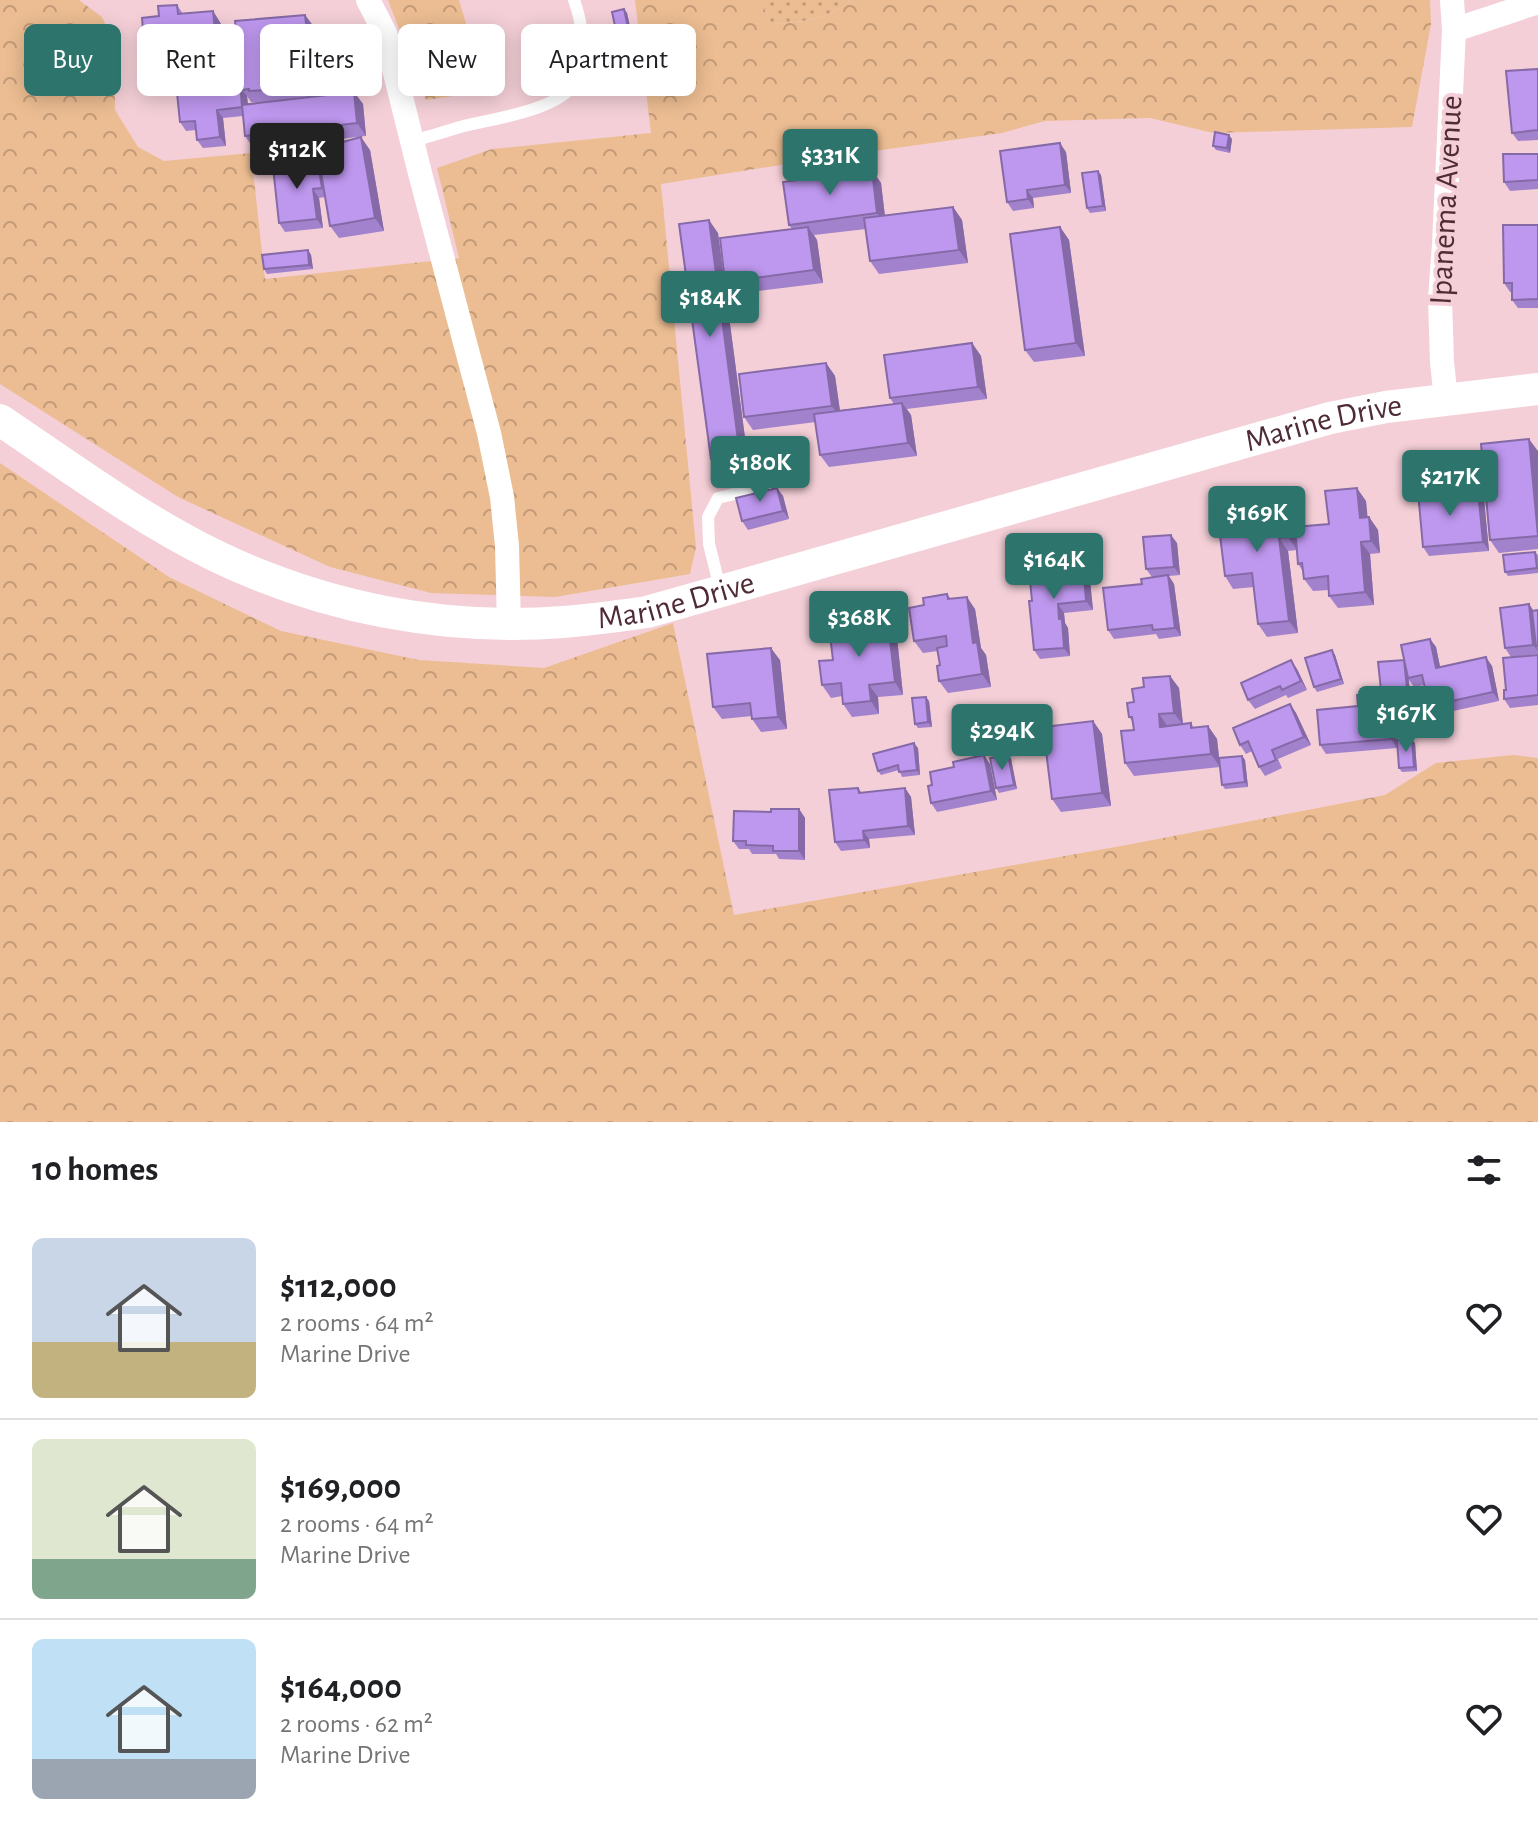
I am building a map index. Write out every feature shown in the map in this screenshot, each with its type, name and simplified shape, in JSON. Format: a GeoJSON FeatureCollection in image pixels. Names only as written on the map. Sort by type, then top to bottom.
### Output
{"type":"FeatureCollection","features":[{"type":"Feature","properties":{"kind":"street"},"geometry":{"type":"LineString","coordinates":[[368,0],[385,33],[489,433],[502,497],[509,624]]}},
{"type":"Feature","properties":{"kind":"street","name":"Ipanema Avenue"},"geometry":{"type":"LineString","coordinates":[[1446,399],[1440,299],[1454,30],[1452,0]]}},
{"type":"Feature","properties":{"kind":"street"},"geometry":{"type":"LineString","coordinates":[[1454,30],[1538,2]]}},
{"type":"Feature","properties":{"kind":"street","name":"Marine Drive"},"geometry":{"type":"LineString","coordinates":[[0,420],[162,526],[214,555],[309,594],[396,615],[447,622],[562,623],[647,612],[1330,418],[1386,407],[1538,389]]}},
{"type":"Feature","properties":{"kind":"lane"},"geometry":{"type":"LineString","coordinates":[[412,141],[529,110],[566,93],[580,77],[583,67],[580,24],[574,0]]}},
{"type":"Feature","properties":{"kind":"lane"},"geometry":{"type":"LineString","coordinates":[[721,591],[709,544],[708,517],[718,498],[774,484]]}},
{"type":"Feature","properties":{"kind":"green space"},"geometry":{"type":"Polygon","coordinates":[[[0,0],[79,0],[102,17],[105,24],[24,24],[24,96],[115,96],[115,110],[138,147],[164,161],[251,153],[265,279],[459,258],[437,168],[492,149],[651,133],[647,96],[696,96],[696,24],[638,24],[635,0],[763,0],[771,24],[824,16],[850,0],[1430,0],[1431,24],[1412,127],[1213,133],[1150,118],[1045,121],[1002,133],[661,184],[696,547],[690,574],[555,597],[431,593],[330,567],[178,497],[0,384],[0,0]]]}},
{"type":"Feature","properties":{"kind":"green space"},"geometry":{"type":"Polygon","coordinates":[[[388,0],[459,0],[466,24],[398,24],[388,0]]]}},
{"type":"Feature","properties":{"kind":"green space"},"geometry":{"type":"Polygon","coordinates":[[[763,0],[850,0],[824,16],[771,24],[763,0]]]}},
{"type":"Feature","properties":{"kind":"green space"},"geometry":{"type":"Polygon","coordinates":[[[424,96],[453,96],[426,100],[424,96]]]}},
{"type":"Feature","properties":{"kind":"green space"},"geometry":{"type":"Polygon","coordinates":[[[0,463],[169,577],[281,631],[419,660],[544,668],[673,623],[734,915],[1385,795],[1436,763],[1513,755],[1538,758],[1538,1122],[0,1122],[0,463]]]}},
{"type":"Feature","properties":{"kind":"building"},"geometry":{"type":"Polygon","coordinates":[[[177,5],[178,14],[213,11],[214,24],[142,24],[142,18],[159,16],[158,6],[177,5]]]}},
{"type":"Feature","properties":{"kind":"building"},"geometry":{"type":"Polygon","coordinates":[[[624,9],[627,24],[615,24],[612,12],[624,9]]]}},
{"type":"Feature","properties":{"kind":"building"},"geometry":{"type":"Polygon","coordinates":[[[305,15],[306,24],[260,24],[260,90],[244,90],[244,24],[235,24],[235,21],[305,15]]]}},
{"type":"Feature","properties":{"kind":"building"},"geometry":{"type":"Polygon","coordinates":[[[1538,69],[1538,130],[1512,133],[1506,71],[1538,69]]]}},
{"type":"Feature","properties":{"kind":"building"},"geometry":{"type":"Polygon","coordinates":[[[177,96],[241,96],[242,107],[217,110],[220,137],[197,140],[195,121],[180,122],[177,96]]]}},
{"type":"Feature","properties":{"kind":"building"},"geometry":{"type":"Polygon","coordinates":[[[320,96],[354,96],[357,123],[245,136],[242,105],[320,96]]]}},
{"type":"Feature","properties":{"kind":"building"},"geometry":{"type":"Polygon","coordinates":[[[1215,132],[1229,135],[1227,148],[1213,146],[1215,132]]]}},
{"type":"Feature","properties":{"kind":"building"},"geometry":{"type":"Polygon","coordinates":[[[361,137],[375,218],[330,226],[317,149],[361,137]]]}},
{"type":"Feature","properties":{"kind":"building"},"geometry":{"type":"Polygon","coordinates":[[[1060,143],[1065,185],[1027,190],[1028,199],[1007,202],[1000,151],[1060,143]]]}},
{"type":"Feature","properties":{"kind":"building"},"geometry":{"type":"Polygon","coordinates":[[[1503,154],[1538,154],[1538,180],[1504,182],[1503,154]]]}},
{"type":"Feature","properties":{"kind":"building"},"geometry":{"type":"Polygon","coordinates":[[[318,162],[322,188],[313,189],[317,219],[279,223],[273,167],[318,162]]]}},
{"type":"Feature","properties":{"kind":"building"},"geometry":{"type":"Polygon","coordinates":[[[872,170],[877,213],[789,225],[783,182],[872,170]]]}},
{"type":"Feature","properties":{"kind":"building"},"geometry":{"type":"Polygon","coordinates":[[[1098,171],[1103,206],[1087,208],[1082,173],[1098,171]]]}},
{"type":"Feature","properties":{"kind":"building"},"geometry":{"type":"Polygon","coordinates":[[[953,207],[959,250],[870,261],[864,218],[953,207]]]}},
{"type":"Feature","properties":{"kind":"building"},"geometry":{"type":"Polygon","coordinates":[[[709,220],[740,455],[711,459],[679,224],[709,220]]]}},
{"type":"Feature","properties":{"kind":"building"},"geometry":{"type":"Polygon","coordinates":[[[1503,225],[1538,225],[1538,299],[1512,300],[1512,283],[1504,283],[1503,225]]]}},
{"type":"Feature","properties":{"kind":"building"},"geometry":{"type":"Polygon","coordinates":[[[808,227],[814,270],[725,282],[720,238],[808,227]]]}},
{"type":"Feature","properties":{"kind":"building"},"geometry":{"type":"Polygon","coordinates":[[[1060,227],[1076,343],[1025,350],[1010,234],[1060,227]]]}},
{"type":"Feature","properties":{"kind":"building"},"geometry":{"type":"Polygon","coordinates":[[[308,250],[309,265],[264,269],[262,255],[308,250]]]}},
{"type":"Feature","properties":{"kind":"building"},"geometry":{"type":"Polygon","coordinates":[[[972,343],[978,387],[890,398],[884,355],[972,343]]]}},
{"type":"Feature","properties":{"kind":"building"},"geometry":{"type":"Polygon","coordinates":[[[826,363],[832,406],[744,417],[739,374],[826,363]]]}},
{"type":"Feature","properties":{"kind":"building"},"geometry":{"type":"Polygon","coordinates":[[[902,403],[908,443],[820,455],[814,414],[902,403]]]}},
{"type":"Feature","properties":{"kind":"building"},"geometry":{"type":"Polygon","coordinates":[[[1529,439],[1538,536],[1490,540],[1481,444],[1529,439]]]}},
{"type":"Feature","properties":{"kind":"building"},"geometry":{"type":"Polygon","coordinates":[[[777,488],[783,511],[742,521],[736,498],[777,488]]]}},
{"type":"Feature","properties":{"kind":"building"},"geometry":{"type":"Polygon","coordinates":[[[1357,488],[1360,518],[1369,517],[1371,541],[1361,542],[1365,592],[1329,596],[1328,576],[1304,579],[1302,563],[1298,564],[1295,527],[1329,524],[1325,491],[1357,488]]]}},
{"type":"Feature","properties":{"kind":"building"},"geometry":{"type":"Polygon","coordinates":[[[1459,489],[1459,492],[1478,491],[1483,542],[1423,547],[1418,492],[1459,489]]]}},
{"type":"Feature","properties":{"kind":"building"},"geometry":{"type":"Polygon","coordinates":[[[1262,501],[1264,511],[1285,509],[1288,537],[1279,538],[1289,621],[1258,624],[1252,573],[1225,576],[1218,519],[1221,518],[1220,505],[1262,501]]]}},
{"type":"Feature","properties":{"kind":"building"},"geometry":{"type":"Polygon","coordinates":[[[1171,535],[1174,567],[1146,569],[1143,537],[1171,535]]]}},
{"type":"Feature","properties":{"kind":"building"},"geometry":{"type":"Polygon","coordinates":[[[1535,552],[1537,568],[1505,572],[1503,555],[1535,552]]]}},
{"type":"Feature","properties":{"kind":"building"},"geometry":{"type":"Polygon","coordinates":[[[1083,562],[1086,601],[1058,604],[1064,648],[1034,650],[1029,570],[1083,562]]]}},
{"type":"Feature","properties":{"kind":"building"},"geometry":{"type":"Polygon","coordinates":[[[1168,575],[1175,628],[1153,630],[1152,625],[1108,630],[1103,588],[1142,584],[1141,579],[1168,575]]]}},
{"type":"Feature","properties":{"kind":"building"},"geometry":{"type":"Polygon","coordinates":[[[947,594],[948,599],[967,597],[973,643],[977,642],[982,674],[939,681],[937,648],[947,646],[946,636],[914,641],[909,608],[924,605],[923,598],[947,594]]]}},
{"type":"Feature","properties":{"kind":"building"},"geometry":{"type":"Polygon","coordinates":[[[1529,604],[1533,645],[1505,648],[1500,608],[1529,604]]]}},
{"type":"Feature","properties":{"kind":"building"},"geometry":{"type":"Polygon","coordinates":[[[1538,610],[1538,646],[1536,646],[1532,611],[1538,610]]]}},
{"type":"Feature","properties":{"kind":"building"},"geometry":{"type":"Polygon","coordinates":[[[887,615],[895,682],[869,685],[871,701],[843,704],[841,683],[822,685],[819,661],[833,660],[829,627],[861,624],[860,618],[887,615]]]}},
{"type":"Feature","properties":{"kind":"building"},"geometry":{"type":"Polygon","coordinates":[[[1430,639],[1436,668],[1486,657],[1493,692],[1429,706],[1422,675],[1408,678],[1401,645],[1430,639]]]}},
{"type":"Feature","properties":{"kind":"building"},"geometry":{"type":"Polygon","coordinates":[[[771,648],[778,717],[752,719],[750,703],[713,707],[707,654],[771,648]]]}},
{"type":"Feature","properties":{"kind":"building"},"geometry":{"type":"Polygon","coordinates":[[[1332,650],[1341,679],[1314,687],[1305,658],[1332,650]]]}},
{"type":"Feature","properties":{"kind":"building"},"geometry":{"type":"Polygon","coordinates":[[[1538,655],[1538,695],[1504,699],[1503,658],[1538,655]]]}},
{"type":"Feature","properties":{"kind":"building"},"geometry":{"type":"Polygon","coordinates":[[[1291,660],[1301,681],[1248,700],[1241,683],[1291,660]]]}},
{"type":"Feature","properties":{"kind":"building"},"geometry":{"type":"Polygon","coordinates":[[[1404,660],[1407,688],[1381,690],[1378,662],[1404,660]]]}},
{"type":"Feature","properties":{"kind":"building"},"geometry":{"type":"Polygon","coordinates":[[[1170,676],[1174,713],[1159,714],[1160,727],[1191,723],[1191,728],[1208,726],[1211,754],[1125,763],[1121,731],[1134,730],[1127,703],[1134,702],[1132,689],[1144,687],[1143,678],[1170,676]]]}},
{"type":"Feature","properties":{"kind":"building"},"geometry":{"type":"Polygon","coordinates":[[[1387,693],[1391,739],[1320,745],[1317,710],[1358,706],[1357,695],[1387,693]]]}},
{"type":"Feature","properties":{"kind":"building"},"geometry":{"type":"Polygon","coordinates":[[[926,697],[928,722],[915,724],[912,698],[926,697]]]}},
{"type":"Feature","properties":{"kind":"building"},"geometry":{"type":"Polygon","coordinates":[[[1290,704],[1304,737],[1272,750],[1276,760],[1259,767],[1248,741],[1240,745],[1233,728],[1290,704]]]}},
{"type":"Feature","properties":{"kind":"building"},"geometry":{"type":"Polygon","coordinates":[[[1093,721],[1102,793],[1052,799],[1043,727],[1093,721]]]}},
{"type":"Feature","properties":{"kind":"building"},"geometry":{"type":"Polygon","coordinates":[[[1412,739],[1414,767],[1399,768],[1397,740],[1412,739]]]}},
{"type":"Feature","properties":{"kind":"building"},"geometry":{"type":"Polygon","coordinates":[[[914,743],[917,770],[899,772],[898,765],[878,771],[873,754],[914,743]]]}},
{"type":"Feature","properties":{"kind":"building"},"geometry":{"type":"Polygon","coordinates":[[[984,755],[991,791],[931,803],[928,786],[932,785],[930,772],[954,767],[953,762],[984,755]]]}},
{"type":"Feature","properties":{"kind":"building"},"geometry":{"type":"Polygon","coordinates":[[[1008,755],[1014,785],[996,788],[990,758],[1008,755]]]}},
{"type":"Feature","properties":{"kind":"building"},"geometry":{"type":"Polygon","coordinates":[[[1242,756],[1245,782],[1222,785],[1219,758],[1242,756]]]}},
{"type":"Feature","properties":{"kind":"building"},"geometry":{"type":"Polygon","coordinates":[[[858,788],[859,793],[905,788],[908,826],[863,831],[864,840],[835,842],[829,790],[858,788]]]}},
{"type":"Feature","properties":{"kind":"building"},"geometry":{"type":"Polygon","coordinates":[[[771,809],[799,809],[799,851],[773,851],[773,846],[733,841],[734,811],[771,812],[771,809]]]}}]}
